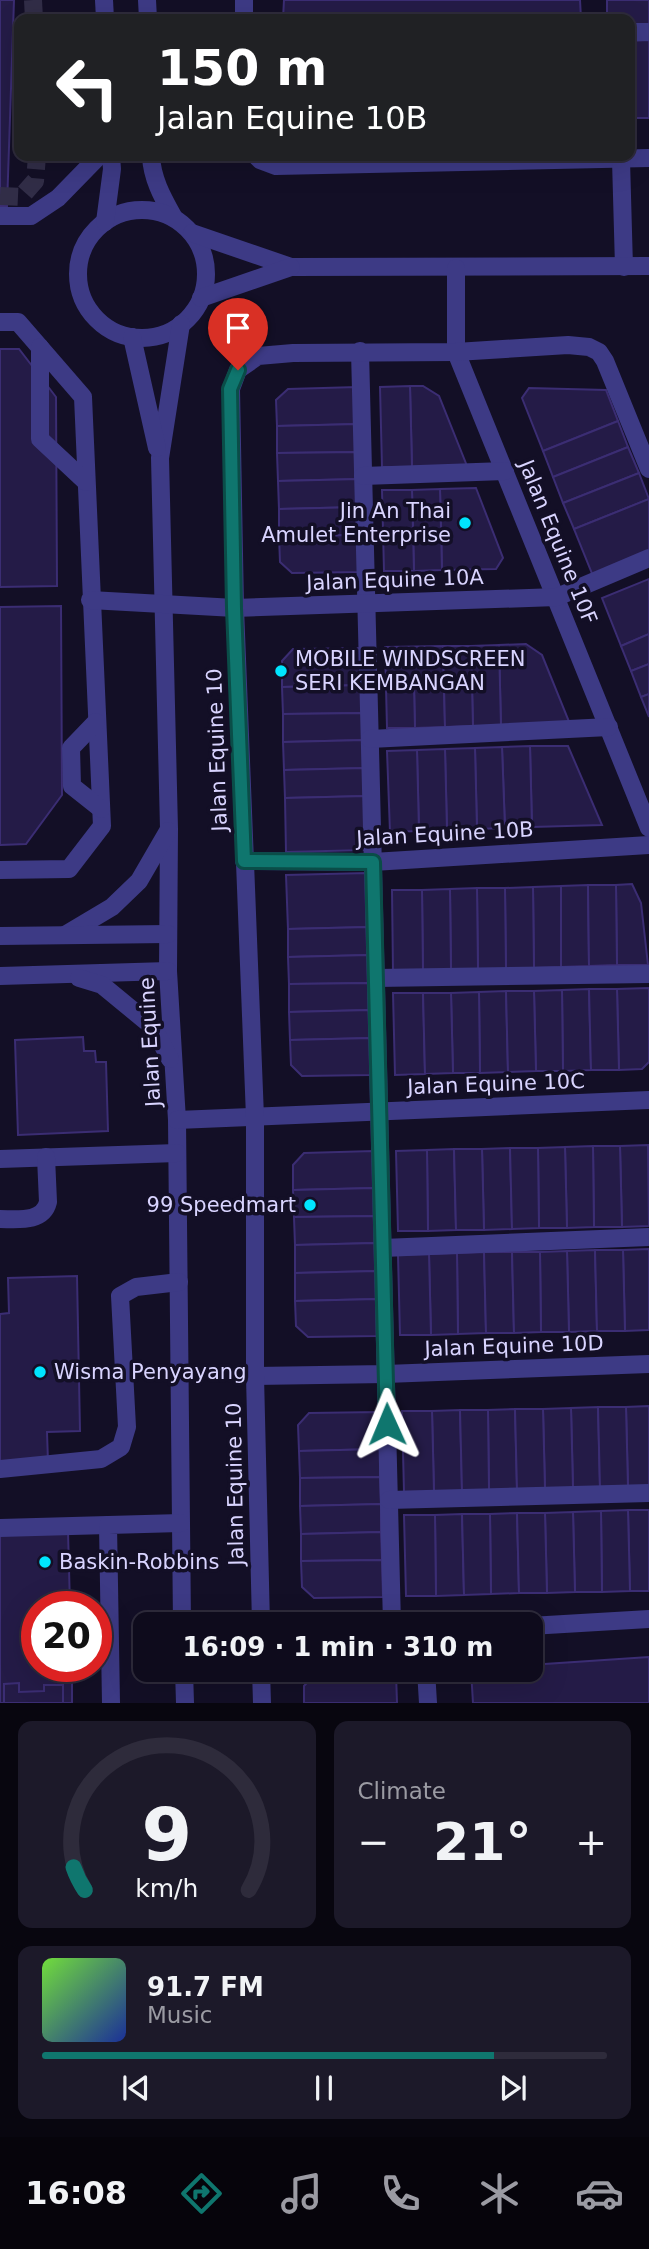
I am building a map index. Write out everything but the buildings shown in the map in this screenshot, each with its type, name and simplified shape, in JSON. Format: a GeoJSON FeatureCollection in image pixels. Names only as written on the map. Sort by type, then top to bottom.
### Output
{"type":"FeatureCollection","features":[{"type":"Feature","properties":{"kind":"street"},"geometry":{"type":"LineString","coordinates":[[0,216],[31,216],[58,198],[94,161]]}},
{"type":"Feature","properties":{"kind":"street"},"geometry":{"type":"LineString","coordinates":[[105,222],[111,161]]}},
{"type":"Feature","properties":{"kind":"street"},"geometry":{"type":"LineString","coordinates":[[152,161],[160,194],[174,218]]}},
{"type":"Feature","properties":{"kind":"street"},"geometry":{"type":"LineString","coordinates":[[263,161],[276,166],[564,161]]}},
{"type":"Feature","properties":{"kind":"street"},"geometry":{"type":"LineString","coordinates":[[621,161],[624,267]]}},
{"type":"Feature","properties":{"kind":"street"},"geometry":{"type":"LineString","coordinates":[[132,210],[160,212],[174,218],[192,233],[200,244],[204,257],[205,285],[196,308],[181,324],[158,336],[132,337],[104,325],[93,315],[85,303],[78,273],[80,259],[90,238],[105,222],[132,210]]}},
{"type":"Feature","properties":{"kind":"street"},"geometry":{"type":"LineString","coordinates":[[192,233],[291,267],[649,266]]}},
{"type":"Feature","properties":{"kind":"street"},"geometry":{"type":"LineString","coordinates":[[201,298],[291,267]]}},
{"type":"Feature","properties":{"kind":"street","name":"Jalan Equine 10F"},"geometry":{"type":"LineString","coordinates":[[456,268],[456,352],[649,828]]}},
{"type":"Feature","properties":{"kind":"street"},"geometry":{"type":"LineString","coordinates":[[0,322],[18,322],[83,397],[102,826],[69,869],[0,870]]}},
{"type":"Feature","properties":{"kind":"street","name":"Jalan Equine"},"geometry":{"type":"LineString","coordinates":[[181,324],[160,458],[169,829],[168,971],[177,1120],[182,1612]]}},
{"type":"Feature","properties":{"kind":"street","name":"Jalan Equine"},"geometry":{"type":"LineString","coordinates":[[132,337],[160,458]]}},
{"type":"Feature","properties":{"kind":"street","name":"Jalan Equine 10"},"geometry":{"type":"LineString","coordinates":[[261,1612],[255,1376],[255,1117],[234,608],[230,389],[238,370],[258,356],[360,351],[456,352],[568,345],[589,347],[599,352],[614,381],[649,470]]}},
{"type":"Feature","properties":{"kind":"street"},"geometry":{"type":"LineString","coordinates":[[40,347],[40,439],[86,482]]}},
{"type":"Feature","properties":{"kind":"street"},"geometry":{"type":"LineString","coordinates":[[360,351],[392,1612]]}},
{"type":"Feature","properties":{"kind":"street"},"geometry":{"type":"LineString","coordinates":[[363,476],[505,471]]}},
{"type":"Feature","properties":{"kind":"street"},"geometry":{"type":"LineString","coordinates":[[557,597],[649,558]]}},
{"type":"Feature","properties":{"kind":"street","name":"Jalan Equine 10A"},"geometry":{"type":"LineString","coordinates":[[90,600],[234,608],[557,597]]}},
{"type":"Feature","properties":{"kind":"street"},"geometry":{"type":"LineString","coordinates":[[96,722],[71,748],[72,786],[101,809]]}},
{"type":"Feature","properties":{"kind":"street"},"geometry":{"type":"LineString","coordinates":[[370,739],[609,727]]}},
{"type":"Feature","properties":{"kind":"street"},"geometry":{"type":"LineString","coordinates":[[65,935],[111,907],[139,881],[169,829]]}},
{"type":"Feature","properties":{"kind":"street","name":"Jalan Equine 10B"},"geometry":{"type":"LineString","coordinates":[[244,861],[373,862],[649,845]]}},
{"type":"Feature","properties":{"kind":"street"},"geometry":{"type":"LineString","coordinates":[[0,936],[169,934]]}},
{"type":"Feature","properties":{"kind":"street"},"geometry":{"type":"LineString","coordinates":[[0,976],[168,971]]}},
{"type":"Feature","properties":{"kind":"street"},"geometry":{"type":"LineString","coordinates":[[66,973],[102,985],[130,1006],[153,1027],[174,1065]]}},
{"type":"Feature","properties":{"kind":"street"},"geometry":{"type":"LineString","coordinates":[[376,978],[649,974]]}},
{"type":"Feature","properties":{"kind":"street","name":"Jalan Equine 10C"},"geometry":{"type":"LineString","coordinates":[[177,1120],[649,1100]]}},
{"type":"Feature","properties":{"kind":"street"},"geometry":{"type":"LineString","coordinates":[[0,1159],[177,1153]]}},
{"type":"Feature","properties":{"kind":"street"},"geometry":{"type":"LineString","coordinates":[[0,1219],[34,1217],[41,1215],[46,1209],[46,1157]]}},
{"type":"Feature","properties":{"kind":"street"},"geometry":{"type":"LineString","coordinates":[[383,1248],[649,1237]]}},
{"type":"Feature","properties":{"kind":"street"},"geometry":{"type":"LineString","coordinates":[[0,1469],[102,1458],[121,1447],[127,1427],[120,1296],[136,1287],[179,1282]]}},
{"type":"Feature","properties":{"kind":"street","name":"Jalan Equine 10D"},"geometry":{"type":"LineString","coordinates":[[255,1376],[386,1374],[649,1363]]}},
{"type":"Feature","properties":{"kind":"street"},"geometry":{"type":"LineString","coordinates":[[389,1500],[649,1493]]}},
{"type":"Feature","properties":{"kind":"street"},"geometry":{"type":"LineString","coordinates":[[0,1528],[181,1523]]}},
{"type":"Feature","properties":{"kind":"street"},"geometry":{"type":"LineString","coordinates":[[108,1525],[111,1703]]}},
{"type":"Feature","properties":{"kind":"street"},"geometry":{"type":"LineString","coordinates":[[543,1625],[649,1619]]}},
{"type":"Feature","properties":{"kind":"street"},"geometry":{"type":"LineString","coordinates":[[184,1682],[185,1703]]}},
{"type":"Feature","properties":{"kind":"street"},"geometry":{"type":"LineString","coordinates":[[261,1682],[262,1703]]}},
{"type":"Feature","properties":{"kind":"street"},"geometry":{"type":"LineString","coordinates":[[427,1682],[428,1703]]}},
{"type":"Feature","properties":{"kind":"tunnel"},"geometry":{"type":"LineString","coordinates":[[33,0],[34,14]]}},
{"type":"Feature","properties":{"kind":"tunnel"},"geometry":{"type":"LineString","coordinates":[[0,196],[21,197],[35,181],[37,161]]}},
{"type":"Feature","properties":{"kind":"place","name":"Jin An Thai Amulet Enterprise"},"geometry":{"type":"Point","coordinates":[465,523]}},
{"type":"Feature","properties":{"kind":"place","name":"MOBILE WINDSCREEN SERI KEMBANGAN"},"geometry":{"type":"Point","coordinates":[281,671]}},
{"type":"Feature","properties":{"kind":"place","name":"99 Speedmart"},"geometry":{"type":"Point","coordinates":[310,1205]}},
{"type":"Feature","properties":{"kind":"place","name":"Wisma Penyayang"},"geometry":{"type":"Point","coordinates":[40,1372]}},
{"type":"Feature","properties":{"kind":"place","name":"Baskin-Robbins"},"geometry":{"type":"Point","coordinates":[45,1562]}},
{"type":"Feature","properties":{"kind":"route"},"geometry":{"type":"LineString","coordinates":[[238,370],[230,389],[234,608],[244,861],[373,862],[387,1424]]}}]}
